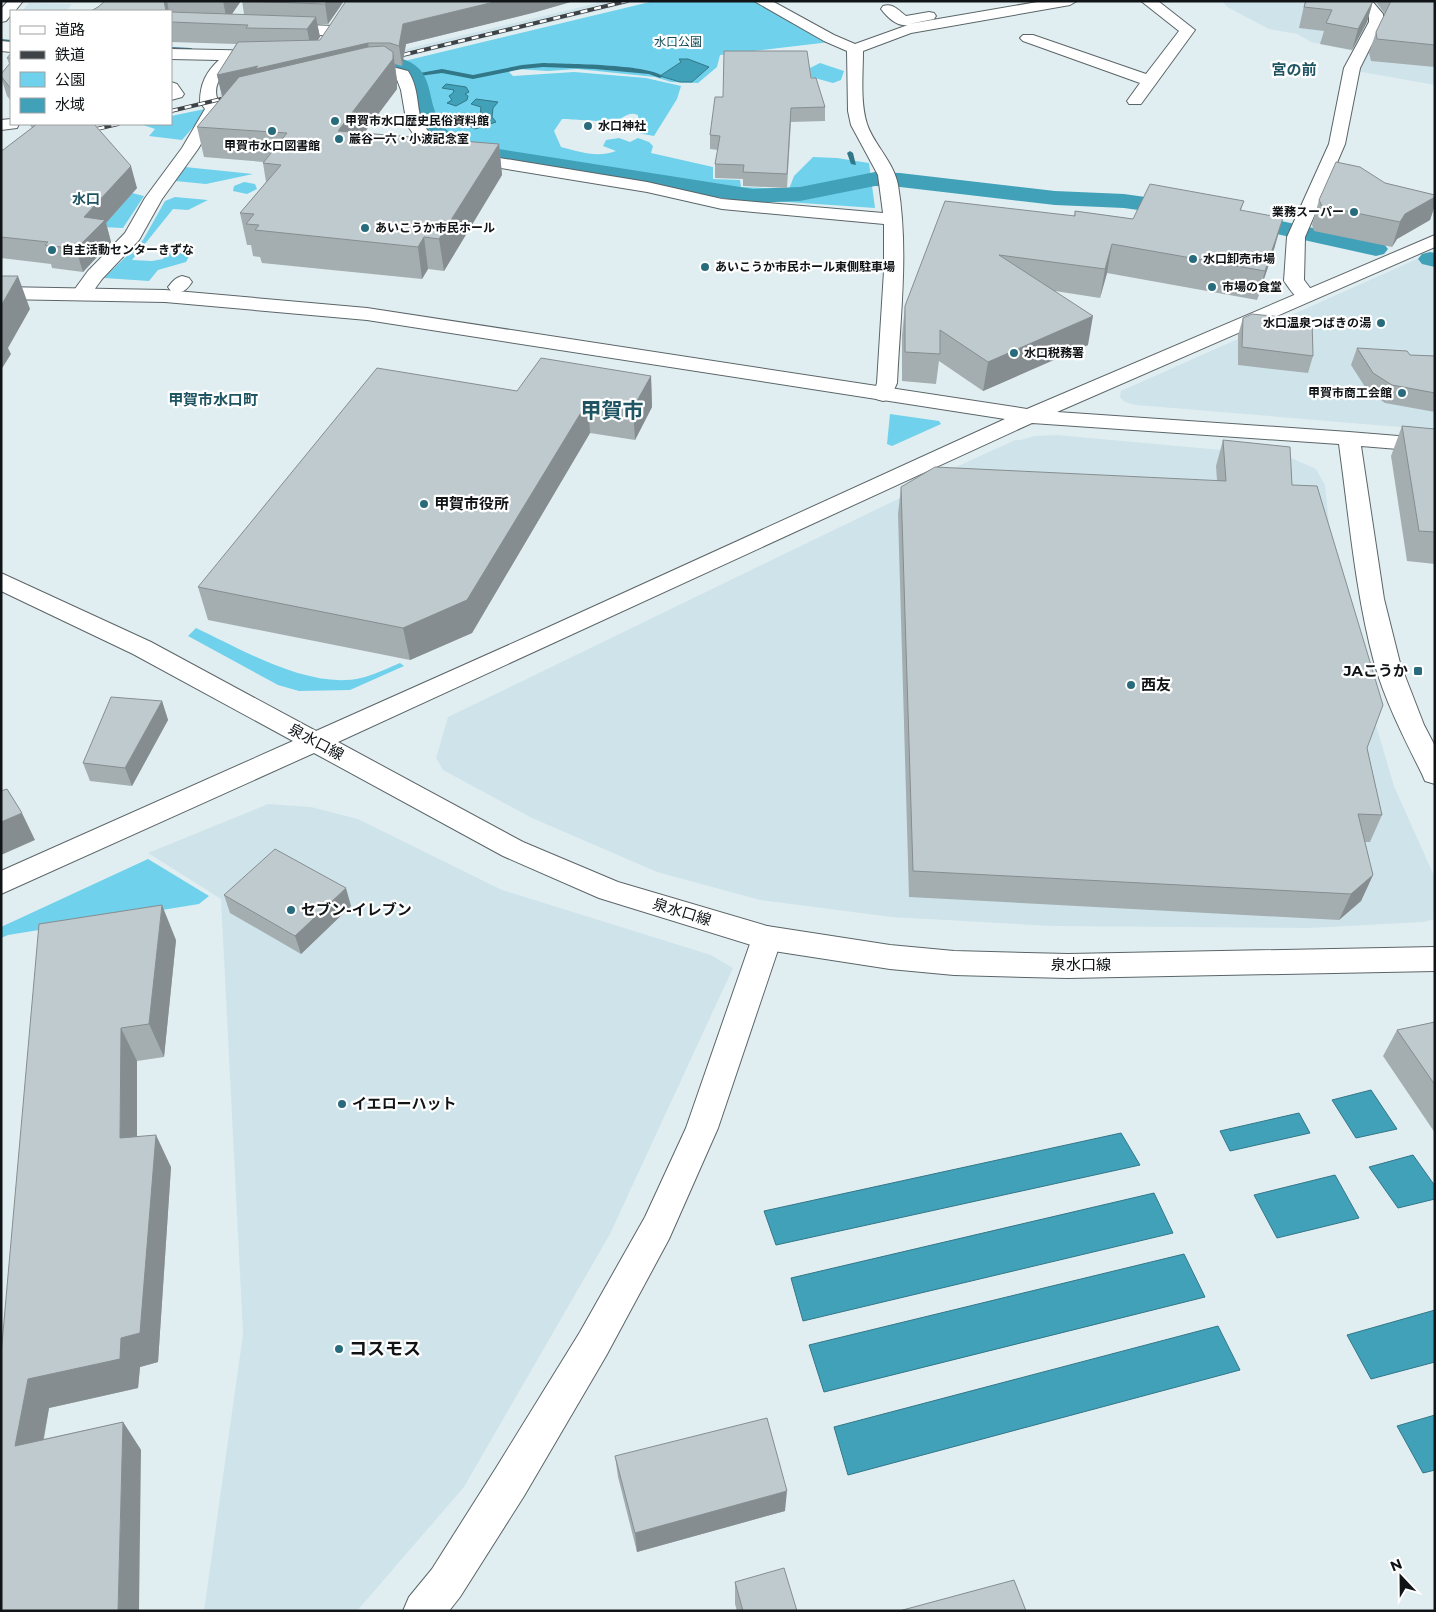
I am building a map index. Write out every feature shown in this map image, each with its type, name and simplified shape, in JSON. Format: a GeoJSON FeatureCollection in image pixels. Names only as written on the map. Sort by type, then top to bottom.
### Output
{"type":"FeatureCollection","features":[{"type":"Feature","properties":{"kind":"street"},"geometry":{"type":"LineString","coordinates":[[761,1],[829,38],[855,49],[908,29],[1067,1]]}},
{"type":"Feature","properties":{"kind":"street"},"geometry":{"type":"LineString","coordinates":[[888,10],[904,21],[1014,1]]}},
{"type":"Feature","properties":{"kind":"street"},"geometry":{"type":"LineString","coordinates":[[1135,101],[1186,30],[1148,1]]}},
{"type":"Feature","properties":{"kind":"street"},"geometry":{"type":"LineString","coordinates":[[1306,296],[1294,281],[1298,232],[1336,144],[1352,68],[1376,22],[1376,14],[1363,1]]}},
{"type":"Feature","properties":{"kind":"street"},"geometry":{"type":"LineString","coordinates":[[269,29],[330,37],[343,16]]}},
{"type":"Feature","properties":{"kind":"street"},"geometry":{"type":"LineString","coordinates":[[1028,38],[1150,81]]}},
{"type":"Feature","properties":{"kind":"street"},"geometry":{"type":"LineString","coordinates":[[855,49],[856,111],[859,125],[888,178],[892,219],[893,286],[887,383],[883,395]]}},
{"type":"Feature","properties":{"kind":"street"},"geometry":{"type":"LineString","coordinates":[[172,54],[278,56]]}},
{"type":"Feature","properties":{"kind":"street"},"geometry":{"type":"LineString","coordinates":[[214,108],[208,102],[207,88],[210,79],[231,56]]}},
{"type":"Feature","properties":{"kind":"street"},"geometry":{"type":"LineString","coordinates":[[346,76],[381,69],[402,74],[410,86],[413,120],[417,129],[452,155],[647,187],[722,204],[892,219]]}},
{"type":"Feature","properties":{"kind":"street"},"geometry":{"type":"LineString","coordinates":[[82,293],[96,275],[134,236],[154,198],[184,163],[214,108],[232,104]]}},
{"type":"Feature","properties":{"kind":"street"},"geometry":{"type":"LineString","coordinates":[[1,884],[1029,416],[1435,240]]}},
{"type":"Feature","properties":{"kind":"street"},"geometry":{"type":"LineString","coordinates":[[1,293],[165,296],[366,314],[1029,416],[1349,438],[1435,446]]}},
{"type":"Feature","properties":{"kind":"street"},"geometry":{"type":"LineString","coordinates":[[1349,438],[1372,599],[1387,663],[1411,725],[1435,774]]}},
{"type":"Feature","properties":{"kind":"street","name":"泉水口線"},"geometry":{"type":"LineString","coordinates":[[1,581],[142,648],[513,849],[609,890],[767,938],[890,957],[954,963],[1068,966],[1435,959]]}},
{"type":"Feature","properties":{"kind":"street"},"geometry":{"type":"LineString","coordinates":[[423,1611],[446,1583],[510,1482],[593,1344],[657,1228],[702,1128],[767,938]]}},
{"type":"Feature","properties":{"kind":"shaded area"},"geometry":{"type":"Polygon","coordinates":[[[606,1],[639,1],[223,101],[219,94],[606,1]]]}},
{"type":"Feature","properties":{"kind":"shaded area"},"geometry":{"type":"Polygon","coordinates":[[[1222,1],[1435,1],[1435,85],[1345,69],[1353,51],[1311,42],[1297,34],[1269,29],[1227,7],[1222,1]]]}},
{"type":"Feature","properties":{"kind":"shaded area"},"geometry":{"type":"Polygon","coordinates":[[[29,3],[72,4],[67,10],[23,10],[29,3]]]}},
{"type":"Feature","properties":{"kind":"shaded area"},"geometry":{"type":"Polygon","coordinates":[[[1435,251],[1435,430],[1136,405],[1125,402],[1120,397],[1121,391],[1435,251]]]}},
{"type":"Feature","properties":{"kind":"shaded area"},"geometry":{"type":"Polygon","coordinates":[[[1057,435],[1289,457],[1316,469],[1325,485],[1336,590],[1394,786],[1435,878],[1435,919],[1423,922],[1309,928],[1052,926],[891,917],[760,900],[657,872],[532,818],[443,770],[436,758],[448,717],[935,481],[932,478],[1015,440],[1034,436],[1057,435]]]}},
{"type":"Feature","properties":{"kind":"shaded area"},"geometry":{"type":"Polygon","coordinates":[[[268,804],[311,807],[358,819],[502,890],[711,955],[733,968],[610,1234],[464,1487],[357,1611],[204,1611],[243,1334],[221,899],[148,853],[268,804]]]}},
{"type":"Feature","properties":{"kind":"green space","name":"水口公園"},"geometry":{"type":"Polygon","coordinates":[[[654,1],[757,1],[830,42],[720,55],[717,67],[698,83],[671,82],[655,77],[577,69],[548,71],[517,69],[509,72],[513,76],[574,72],[646,78],[681,86],[677,99],[654,136],[638,133],[638,115],[635,114],[629,114],[613,121],[562,119],[554,131],[561,147],[589,154],[602,154],[616,151],[603,146],[606,140],[619,138],[630,142],[638,138],[649,142],[653,146],[651,153],[713,167],[713,179],[740,180],[741,187],[789,189],[794,176],[813,157],[837,158],[869,163],[875,208],[760,200],[505,161],[455,150],[425,125],[408,71],[396,63],[654,1]]]}},
{"type":"Feature","properties":{"kind":"green space"},"geometry":{"type":"Polygon","coordinates":[[[820,63],[844,71],[841,80],[833,83],[811,77],[810,68],[820,63]]]}},
{"type":"Feature","properties":{"kind":"green space"},"geometry":{"type":"Polygon","coordinates":[[[205,109],[202,117],[182,140],[149,136],[155,129],[143,125],[172,125],[172,116],[205,109]]]}},
{"type":"Feature","properties":{"kind":"green space"},"geometry":{"type":"Polygon","coordinates":[[[185,167],[253,174],[206,184],[175,181],[185,167]]]}},
{"type":"Feature","properties":{"kind":"green space"},"geometry":{"type":"Polygon","coordinates":[[[244,182],[255,184],[257,189],[247,194],[233,191],[234,186],[244,182]]]}},
{"type":"Feature","properties":{"kind":"green space"},"geometry":{"type":"Polygon","coordinates":[[[132,193],[144,196],[123,228],[102,227],[132,193]]]}},
{"type":"Feature","properties":{"kind":"green space"},"geometry":{"type":"Polygon","coordinates":[[[175,197],[208,200],[188,210],[173,209],[132,260],[152,261],[163,259],[167,253],[191,253],[186,262],[158,270],[149,281],[104,278],[143,240],[165,201],[175,197]]]}},
{"type":"Feature","properties":{"kind":"green space"},"geometry":{"type":"Polygon","coordinates":[[[890,414],[939,421],[941,424],[892,446],[887,444],[890,414]]]}},
{"type":"Feature","properties":{"kind":"green space"},"geometry":{"type":"Polygon","coordinates":[[[196,628],[276,665],[320,678],[341,680],[361,678],[400,663],[404,666],[350,690],[299,691],[278,685],[188,636],[196,628]]]}},
{"type":"Feature","properties":{"kind":"green space"},"geometry":{"type":"Polygon","coordinates":[[[148,859],[209,896],[199,904],[8,935],[1,938],[1,927],[148,859]]]}},
{"type":"Feature","properties":{"kind":"water"},"geometry":{"type":"Polygon","coordinates":[[[679,59],[688,59],[709,67],[692,82],[680,82],[660,76],[681,62],[679,59]]]}},
{"type":"Feature","properties":{"kind":"water"},"geometry":{"type":"Polygon","coordinates":[[[446,84],[466,87],[469,92],[465,94],[468,96],[467,100],[456,106],[447,103],[452,100],[449,96],[454,90],[442,88],[446,84]]]}},
{"type":"Feature","properties":{"kind":"water"},"geometry":{"type":"Polygon","coordinates":[[[476,99],[498,102],[493,108],[492,117],[496,122],[475,129],[459,120],[480,115],[481,107],[471,104],[476,99]]]}},
{"type":"Feature","properties":{"kind":"water"},"geometry":{"type":"Polygon","coordinates":[[[1371,1090],[1397,1129],[1356,1138],[1332,1100],[1371,1090]]]}},
{"type":"Feature","properties":{"kind":"water"},"geometry":{"type":"Polygon","coordinates":[[[1299,1113],[1310,1133],[1230,1151],[1220,1131],[1299,1113]]]}},
{"type":"Feature","properties":{"kind":"water"},"geometry":{"type":"Polygon","coordinates":[[[1121,1133],[1140,1165],[776,1245],[764,1211],[1121,1133]]]}},
{"type":"Feature","properties":{"kind":"water"},"geometry":{"type":"Polygon","coordinates":[[[1413,1155],[1435,1186],[1435,1199],[1398,1208],[1369,1167],[1413,1155]]]}},
{"type":"Feature","properties":{"kind":"water"},"geometry":{"type":"Polygon","coordinates":[[[1335,1175],[1359,1218],[1277,1238],[1254,1195],[1335,1175]]]}},
{"type":"Feature","properties":{"kind":"water"},"geometry":{"type":"Polygon","coordinates":[[[1154,1193],[1173,1233],[803,1321],[791,1278],[1154,1193]]]}},
{"type":"Feature","properties":{"kind":"water"},"geometry":{"type":"Polygon","coordinates":[[[1184,1254],[1205,1297],[824,1392],[809,1345],[1184,1254]]]}},
{"type":"Feature","properties":{"kind":"water"},"geometry":{"type":"Polygon","coordinates":[[[1435,1310],[1435,1362],[1371,1379],[1347,1335],[1435,1310]]]}},
{"type":"Feature","properties":{"kind":"water"},"geometry":{"type":"Polygon","coordinates":[[[1218,1326],[1240,1370],[848,1475],[834,1427],[1218,1326]]]}},
{"type":"Feature","properties":{"kind":"water"},"geometry":{"type":"Polygon","coordinates":[[[1435,1415],[1435,1470],[1423,1473],[1397,1426],[1435,1415]]]}},
{"type":"Feature","properties":{"kind":"building"},"geometry":{"type":"Polygon","coordinates":[[[105,1],[164,1],[166,10],[93,10],[105,1]]]}},
{"type":"Feature","properties":{"kind":"building"},"geometry":{"type":"Polygon","coordinates":[[[241,1],[327,1],[325,4],[241,1]]]}},
{"type":"Feature","properties":{"kind":"building"},"geometry":{"type":"Polygon","coordinates":[[[346,1],[498,1],[403,24],[399,46],[390,43],[368,43],[255,69],[258,66],[217,75],[238,42],[320,40],[346,1]]]}},
{"type":"Feature","properties":{"kind":"building"},"geometry":{"type":"Polygon","coordinates":[[[1306,1],[1373,1],[1358,29],[1326,23],[1332,10],[1304,7],[1306,1]]]}},
{"type":"Feature","properties":{"kind":"building"},"geometry":{"type":"Polygon","coordinates":[[[1391,1],[1435,1],[1435,45],[1377,39],[1376,32],[1391,1]]]}},
{"type":"Feature","properties":{"kind":"building"},"geometry":{"type":"Polygon","coordinates":[[[172,12],[316,17],[307,29],[246,28],[248,25],[172,22],[172,12]]]}},
{"type":"Feature","properties":{"kind":"building"},"geometry":{"type":"Polygon","coordinates":[[[384,46],[393,52],[393,59],[338,131],[499,144],[439,239],[424,237],[418,247],[255,230],[259,225],[246,224],[254,214],[240,213],[281,165],[263,163],[287,133],[197,127],[239,77],[368,47],[384,46]]]}},
{"type":"Feature","properties":{"kind":"building"},"geometry":{"type":"Polygon","coordinates":[[[724,51],[807,51],[811,78],[816,78],[825,107],[791,108],[787,174],[743,172],[744,165],[715,164],[720,136],[710,135],[715,97],[723,97],[724,51]]]}},
{"type":"Feature","properties":{"kind":"building"},"geometry":{"type":"Polygon","coordinates":[[[10,63],[10,88],[1,76],[10,63]]]}},
{"type":"Feature","properties":{"kind":"building"},"geometry":{"type":"Polygon","coordinates":[[[36,125],[95,125],[131,166],[84,217],[105,220],[76,249],[45,245],[48,242],[1,237],[1,150],[36,125]]]}},
{"type":"Feature","properties":{"kind":"building"},"geometry":{"type":"Polygon","coordinates":[[[1336,162],[1360,167],[1385,183],[1435,195],[1435,197],[1405,214],[1400,222],[1322,206],[1319,200],[1336,162]]]}},
{"type":"Feature","properties":{"kind":"building"},"geometry":{"type":"Polygon","coordinates":[[[1150,184],[1244,201],[1240,210],[1283,218],[1265,271],[1112,244],[1105,269],[999,255],[1093,316],[988,362],[940,330],[940,354],[905,352],[905,306],[945,201],[1075,216],[1075,211],[1133,219],[1150,184]]]}},
{"type":"Feature","properties":{"kind":"building"},"geometry":{"type":"Polygon","coordinates":[[[1,276],[18,276],[1,306],[1,276]]]}},
{"type":"Feature","properties":{"kind":"building"},"geometry":{"type":"Polygon","coordinates":[[[1252,314],[1312,320],[1313,356],[1242,347],[1243,318],[1252,314]]]}},
{"type":"Feature","properties":{"kind":"building"},"geometry":{"type":"Polygon","coordinates":[[[1357,348],[1407,351],[1410,355],[1435,356],[1435,393],[1392,385],[1373,373],[1357,348]]]}},
{"type":"Feature","properties":{"kind":"building"},"geometry":{"type":"Polygon","coordinates":[[[541,358],[651,376],[633,408],[588,401],[467,600],[403,628],[198,587],[377,368],[517,391],[541,358]]]}},
{"type":"Feature","properties":{"kind":"building"},"geometry":{"type":"Polygon","coordinates":[[[1402,426],[1435,429],[1435,532],[1419,531],[1402,426]]]}},
{"type":"Feature","properties":{"kind":"building","name":"西友"},"geometry":{"type":"Polygon","coordinates":[[[1223,440],[1290,447],[1292,485],[1317,486],[1383,705],[1367,748],[1382,815],[1358,814],[1373,875],[1351,894],[913,871],[901,487],[935,467],[1226,481],[1223,440]]]}},
{"type":"Feature","properties":{"kind":"building"},"geometry":{"type":"Polygon","coordinates":[[[111,697],[162,701],[125,768],[83,763],[111,697]]]}},
{"type":"Feature","properties":{"kind":"building"},"geometry":{"type":"Polygon","coordinates":[[[7,789],[22,813],[1,822],[1,791],[7,789]]]}},
{"type":"Feature","properties":{"kind":"building","name":"セブン-イレブン"},"geometry":{"type":"Polygon","coordinates":[[[275,849],[346,888],[295,936],[224,895],[275,849]]]}},
{"type":"Feature","properties":{"kind":"building"},"geometry":{"type":"Polygon","coordinates":[[[162,905],[149,1024],[121,1028],[120,1138],[156,1135],[140,1333],[121,1338],[120,1359],[28,1379],[15,1446],[123,1422],[118,1611],[1,1611],[1,1355],[39,924],[162,905]]]}},
{"type":"Feature","properties":{"kind":"building"},"geometry":{"type":"Polygon","coordinates":[[[1435,1022],[1435,1085],[1397,1030],[1435,1022]]]}},
{"type":"Feature","properties":{"kind":"building"},"geometry":{"type":"Polygon","coordinates":[[[767,1418],[787,1491],[635,1533],[615,1456],[767,1418]]]}},
{"type":"Feature","properties":{"kind":"building"},"geometry":{"type":"Polygon","coordinates":[[[784,1568],[797,1611],[743,1611],[735,1582],[784,1568]]]}},
{"type":"Feature","properties":{"kind":"building"},"geometry":{"type":"Polygon","coordinates":[[[1014,1580],[1026,1611],[899,1611],[1014,1580]]]}},
{"type":"Feature","properties":{"kind":"waterway"},"geometry":{"type":"LineString","coordinates":[[1,41],[10,42]]}},
{"type":"Feature","properties":{"kind":"waterway"},"geometry":{"type":"LineString","coordinates":[[172,49],[191,50]]}},
{"type":"Feature","properties":{"kind":"waterway"},"geometry":{"type":"LineString","coordinates":[[396,63],[406,69],[417,81],[427,118],[434,129],[456,146],[468,151],[753,196],[800,194],[875,179],[900,180],[1055,198],[1124,201],[1231,217],[1376,249]]}},
{"type":"Feature","properties":{"kind":"waterway"},"geometry":{"type":"LineString","coordinates":[[412,75],[442,71],[473,77],[522,67],[543,65],[650,72],[660,76]]}},
{"type":"Feature","properties":{"kind":"waterway"},"geometry":{"type":"LineString","coordinates":[[850,153],[854,164]]}},
{"type":"Feature","properties":{"kind":"waterway"},"geometry":{"type":"LineString","coordinates":[[1430,259],[1435,260]]}},
{"type":"Feature","properties":{"kind":"railway"},"geometry":{"type":"LineString","coordinates":[[390,58],[627,1]]}},
{"type":"Feature","properties":{"kind":"railway"},"geometry":{"type":"LineString","coordinates":[[172,111],[234,96]]}},
{"type":"Feature","properties":{"kind":"railway"},"geometry":{"type":"LineString","coordinates":[[84,132],[114,125]]}},
{"type":"Feature","properties":{"kind":"place","name":"甲賀市水口歴史民俗資料館"},"geometry":{"type":"Point","coordinates":[335,121]}},
{"type":"Feature","properties":{"kind":"place","name":"水口神社"},"geometry":{"type":"Point","coordinates":[588,126]}},
{"type":"Feature","properties":{"kind":"place","name":"甲賀市水口図書館"},"geometry":{"type":"Point","coordinates":[272,131]}},
{"type":"Feature","properties":{"kind":"place","name":"巖谷一六・小波記念室"},"geometry":{"type":"Point","coordinates":[339,139]}},
{"type":"Feature","properties":{"kind":"place","name":"業務スーパー"},"geometry":{"type":"Point","coordinates":[1354,212]}},
{"type":"Feature","properties":{"kind":"place","name":"あいこうか市民ホール"},"geometry":{"type":"Point","coordinates":[365,228]}},
{"type":"Feature","properties":{"kind":"place","name":"自主活動センターきずな"},"geometry":{"type":"Point","coordinates":[52,250]}},
{"type":"Feature","properties":{"kind":"place","name":"水口卸売市場"},"geometry":{"type":"Point","coordinates":[1193,259]}},
{"type":"Feature","properties":{"kind":"place","name":"あいこうか市民ホール東側駐車場"},"geometry":{"type":"Point","coordinates":[705,267]}},
{"type":"Feature","properties":{"kind":"place","name":"市場の食堂"},"geometry":{"type":"Point","coordinates":[1212,287]}},
{"type":"Feature","properties":{"kind":"place","name":"水口温泉つばきの湯"},"geometry":{"type":"Point","coordinates":[1381,323]}},
{"type":"Feature","properties":{"kind":"place","name":"水口税務署"},"geometry":{"type":"Point","coordinates":[1014,353]}},
{"type":"Feature","properties":{"kind":"place","name":"甲賀市商工会館"},"geometry":{"type":"Point","coordinates":[1402,393]}},
{"type":"Feature","properties":{"kind":"place","name":"甲賀市役所"},"geometry":{"type":"Point","coordinates":[424,504]}},
{"type":"Feature","properties":{"kind":"place","name":"JAこうか"},"geometry":{"type":"Point","coordinates":[1418,671]}},
{"type":"Feature","properties":{"kind":"place","name":"西友"},"geometry":{"type":"Point","coordinates":[1131,685]}},
{"type":"Feature","properties":{"kind":"place","name":"セブン-イレブン"},"geometry":{"type":"Point","coordinates":[291,910]}},
{"type":"Feature","properties":{"kind":"place","name":"イエローハット"},"geometry":{"type":"Point","coordinates":[342,1104]}},
{"type":"Feature","properties":{"kind":"place","name":"コスモス"},"geometry":{"type":"Point","coordinates":[339,1349]}},
{"type":"Feature","properties":{"kind":"district","name":"宮の前"},"geometry":{"type":"Point","coordinates":[1294,70]}},
{"type":"Feature","properties":{"kind":"district","name":"水口"},"geometry":{"type":"Point","coordinates":[86,199]}},
{"type":"Feature","properties":{"kind":"district","name":"甲賀市水口町"},"geometry":{"type":"Point","coordinates":[213,400]}},
{"type":"Feature","properties":{"kind":"district","name":"甲賀市"},"geometry":{"type":"Point","coordinates":[612,411]}}]}
